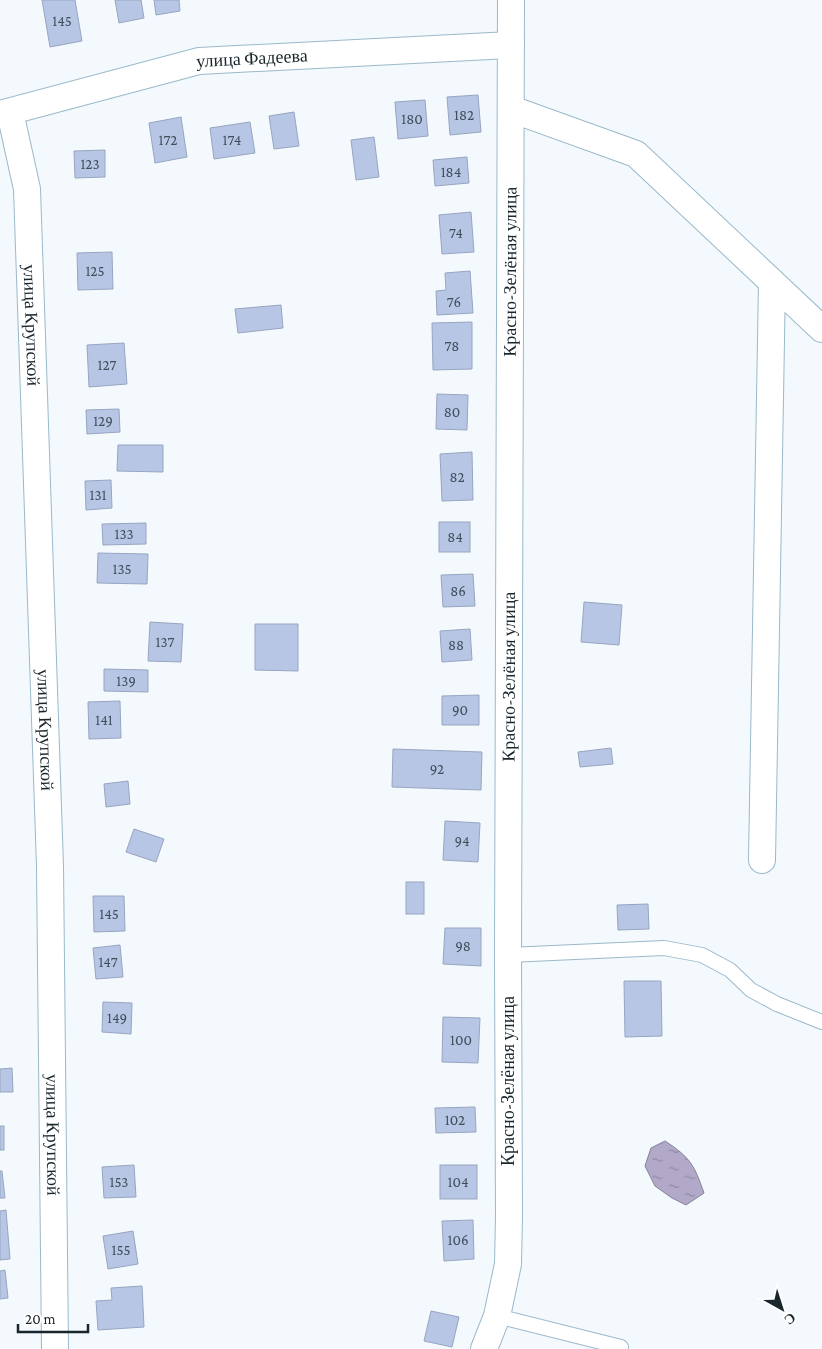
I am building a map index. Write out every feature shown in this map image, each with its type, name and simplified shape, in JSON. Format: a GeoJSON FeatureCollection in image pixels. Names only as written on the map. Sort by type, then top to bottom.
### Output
{"type":"FeatureCollection","features":[{"type":"Feature","properties":{"kind":"street","name":"Красно-Зелёная улица"},"geometry":{"type":"LineString","coordinates":[[484,1349],[497,1316],[508,1264],[511,0]]}},
{"type":"Feature","properties":{"kind":"street","name":"улица Фадеева"},"geometry":{"type":"LineString","coordinates":[[5,113],[199,61],[511,45]]}},
{"type":"Feature","properties":{"kind":"street"},"geometry":{"type":"LineString","coordinates":[[511,109],[636,154],[822,330]]}},
{"type":"Feature","properties":{"kind":"street","name":"улица Крупской"},"geometry":{"type":"LineString","coordinates":[[5,113],[27,189],[28,208],[50,866],[55,1349]]}},
{"type":"Feature","properties":{"kind":"street"},"geometry":{"type":"LineString","coordinates":[[762,860],[772,282]]}},
{"type":"Feature","properties":{"kind":"lane"},"geometry":{"type":"LineString","coordinates":[[508,955],[664,948],[702,955],[730,970],[750,990],[776,1004],[822,1022]]}},
{"type":"Feature","properties":{"kind":"lane"},"geometry":{"type":"LineString","coordinates":[[497,1316],[621,1347]]}},
{"type":"Feature","properties":{"kind":"water"},"geometry":{"type":"Polygon","coordinates":[[[665,1141],[681,1152],[690,1163],[704,1193],[686,1205],[655,1186],[645,1166],[651,1148],[665,1141]]]}},
{"type":"Feature","properties":{"kind":"building"},"geometry":{"type":"Polygon","coordinates":[[[42,0],[75,0],[82,41],[50,47],[42,0]]]}},
{"type":"Feature","properties":{"kind":"building"},"geometry":{"type":"Polygon","coordinates":[[[115,0],[141,0],[144,18],[119,23],[115,0]]]}},
{"type":"Feature","properties":{"kind":"building"},"geometry":{"type":"Polygon","coordinates":[[[154,0],[179,0],[180,11],[156,15],[154,0]]]}},
{"type":"Feature","properties":{"kind":"building"},"geometry":{"type":"Polygon","coordinates":[[[478,95],[481,132],[450,135],[447,97],[478,95]]]}},
{"type":"Feature","properties":{"kind":"building"},"geometry":{"type":"Polygon","coordinates":[[[425,100],[428,136],[398,139],[395,102],[425,100]]]}},
{"type":"Feature","properties":{"kind":"building"},"geometry":{"type":"Polygon","coordinates":[[[294,112],[299,146],[274,149],[269,116],[294,112]]]}},
{"type":"Feature","properties":{"kind":"building"},"geometry":{"type":"Polygon","coordinates":[[[181,117],[187,157],[155,163],[149,123],[181,117]]]}},
{"type":"Feature","properties":{"kind":"building"},"geometry":{"type":"Polygon","coordinates":[[[250,122],[255,153],[214,159],[210,128],[250,122]]]}},
{"type":"Feature","properties":{"kind":"building"},"geometry":{"type":"Polygon","coordinates":[[[374,137],[379,177],[356,180],[351,140],[374,137]]]}},
{"type":"Feature","properties":{"kind":"building"},"geometry":{"type":"Polygon","coordinates":[[[105,150],[105,177],[75,178],[74,151],[105,150]]]}},
{"type":"Feature","properties":{"kind":"building"},"geometry":{"type":"Polygon","coordinates":[[[467,157],[469,183],[435,186],[433,160],[467,157]]]}},
{"type":"Feature","properties":{"kind":"building"},"geometry":{"type":"Polygon","coordinates":[[[471,212],[474,252],[442,254],[439,215],[471,212]]]}},
{"type":"Feature","properties":{"kind":"building"},"geometry":{"type":"Polygon","coordinates":[[[112,252],[113,289],[78,290],[77,253],[112,252]]]}},
{"type":"Feature","properties":{"kind":"building"},"geometry":{"type":"Polygon","coordinates":[[[470,271],[473,313],[437,315],[436,291],[446,290],[445,273],[470,271]]]}},
{"type":"Feature","properties":{"kind":"building"},"geometry":{"type":"Polygon","coordinates":[[[281,305],[283,328],[238,333],[235,309],[281,305]]]}},
{"type":"Feature","properties":{"kind":"building"},"geometry":{"type":"Polygon","coordinates":[[[472,322],[472,369],[433,370],[432,323],[472,322]]]}},
{"type":"Feature","properties":{"kind":"building"},"geometry":{"type":"Polygon","coordinates":[[[124,343],[127,384],[89,387],[87,345],[124,343]]]}},
{"type":"Feature","properties":{"kind":"building"},"geometry":{"type":"Polygon","coordinates":[[[437,394],[468,395],[467,430],[436,429],[437,394]]]}},
{"type":"Feature","properties":{"kind":"building"},"geometry":{"type":"Polygon","coordinates":[[[119,409],[120,432],[87,434],[86,410],[119,409]]]}},
{"type":"Feature","properties":{"kind":"building"},"geometry":{"type":"Polygon","coordinates":[[[118,445],[163,445],[163,472],[117,471],[118,445]]]}},
{"type":"Feature","properties":{"kind":"building"},"geometry":{"type":"Polygon","coordinates":[[[472,452],[473,500],[442,501],[440,454],[472,452]]]}},
{"type":"Feature","properties":{"kind":"building"},"geometry":{"type":"Polygon","coordinates":[[[111,480],[112,508],[86,510],[85,481],[111,480]]]}},
{"type":"Feature","properties":{"kind":"building"},"geometry":{"type":"Polygon","coordinates":[[[439,522],[470,522],[470,552],[439,552],[439,522]]]}},
{"type":"Feature","properties":{"kind":"building"},"geometry":{"type":"Polygon","coordinates":[[[146,523],[146,544],[103,545],[102,524],[146,523]]]}},
{"type":"Feature","properties":{"kind":"building"},"geometry":{"type":"Polygon","coordinates":[[[98,553],[148,554],[147,584],[97,583],[98,553]]]}},
{"type":"Feature","properties":{"kind":"building"},"geometry":{"type":"Polygon","coordinates":[[[473,574],[475,606],[443,607],[441,575],[473,574]]]}},
{"type":"Feature","properties":{"kind":"building"},"geometry":{"type":"Polygon","coordinates":[[[584,602],[622,605],[619,645],[581,642],[584,602]]]}},
{"type":"Feature","properties":{"kind":"building"},"geometry":{"type":"Polygon","coordinates":[[[150,622],[183,624],[181,662],[148,661],[150,622]]]}},
{"type":"Feature","properties":{"kind":"building"},"geometry":{"type":"Polygon","coordinates":[[[255,624],[298,624],[298,671],[255,670],[255,624]]]}},
{"type":"Feature","properties":{"kind":"building"},"geometry":{"type":"Polygon","coordinates":[[[470,629],[472,660],[442,662],[440,631],[470,629]]]}},
{"type":"Feature","properties":{"kind":"building"},"geometry":{"type":"Polygon","coordinates":[[[104,669],[148,670],[148,692],[104,691],[104,669]]]}},
{"type":"Feature","properties":{"kind":"building"},"geometry":{"type":"Polygon","coordinates":[[[479,695],[479,725],[442,725],[442,696],[479,695]]]}},
{"type":"Feature","properties":{"kind":"building"},"geometry":{"type":"Polygon","coordinates":[[[120,701],[121,738],[89,739],[88,702],[120,701]]]}},
{"type":"Feature","properties":{"kind":"building"},"geometry":{"type":"Polygon","coordinates":[[[611,748],[613,764],[580,767],[578,752],[611,748]]]}},
{"type":"Feature","properties":{"kind":"building"},"geometry":{"type":"Polygon","coordinates":[[[393,749],[482,752],[481,790],[392,787],[393,749]]]}},
{"type":"Feature","properties":{"kind":"building"},"geometry":{"type":"Polygon","coordinates":[[[128,781],[130,804],[106,807],[104,784],[128,781]]]}},
{"type":"Feature","properties":{"kind":"building"},"geometry":{"type":"Polygon","coordinates":[[[445,821],[480,823],[478,862],[443,860],[445,821]]]}},
{"type":"Feature","properties":{"kind":"building"},"geometry":{"type":"Polygon","coordinates":[[[134,829],[164,839],[156,862],[126,852],[134,829]]]}},
{"type":"Feature","properties":{"kind":"building"},"geometry":{"type":"Polygon","coordinates":[[[406,882],[424,882],[424,914],[406,914],[406,882]]]}},
{"type":"Feature","properties":{"kind":"building"},"geometry":{"type":"Polygon","coordinates":[[[93,896],[124,896],[125,931],[94,932],[93,896]]]}},
{"type":"Feature","properties":{"kind":"building"},"geometry":{"type":"Polygon","coordinates":[[[648,904],[649,929],[618,930],[617,905],[648,904]]]}},
{"type":"Feature","properties":{"kind":"building"},"geometry":{"type":"Polygon","coordinates":[[[445,928],[481,928],[481,966],[443,964],[445,928]]]}},
{"type":"Feature","properties":{"kind":"building"},"geometry":{"type":"Polygon","coordinates":[[[120,945],[123,977],[96,979],[93,948],[120,945]]]}},
{"type":"Feature","properties":{"kind":"building"},"geometry":{"type":"Polygon","coordinates":[[[624,981],[661,981],[662,1036],[625,1037],[624,981]]]}},
{"type":"Feature","properties":{"kind":"building"},"geometry":{"type":"Polygon","coordinates":[[[103,1002],[132,1003],[131,1034],[102,1032],[103,1002]]]}},
{"type":"Feature","properties":{"kind":"building"},"geometry":{"type":"Polygon","coordinates":[[[443,1017],[480,1018],[478,1063],[442,1062],[443,1017]]]}},
{"type":"Feature","properties":{"kind":"building"},"geometry":{"type":"Polygon","coordinates":[[[12,1068],[13,1092],[0,1092],[0,1069],[12,1068]]]}},
{"type":"Feature","properties":{"kind":"building"},"geometry":{"type":"Polygon","coordinates":[[[475,1107],[476,1132],[436,1133],[435,1108],[475,1107]]]}},
{"type":"Feature","properties":{"kind":"building"},"geometry":{"type":"Polygon","coordinates":[[[0,1126],[4,1126],[4,1150],[0,1150],[0,1126]]]}},
{"type":"Feature","properties":{"kind":"building"},"geometry":{"type":"Polygon","coordinates":[[[134,1165],[136,1197],[104,1198],[102,1167],[134,1165]]]}},
{"type":"Feature","properties":{"kind":"building"},"geometry":{"type":"Polygon","coordinates":[[[440,1165],[477,1165],[477,1199],[440,1199],[440,1165]]]}},
{"type":"Feature","properties":{"kind":"building"},"geometry":{"type":"Polygon","coordinates":[[[0,1171],[2,1171],[5,1198],[0,1198],[0,1171]]]}},
{"type":"Feature","properties":{"kind":"building"},"geometry":{"type":"Polygon","coordinates":[[[6,1210],[10,1259],[0,1260],[0,1211],[6,1210]]]}},
{"type":"Feature","properties":{"kind":"building"},"geometry":{"type":"Polygon","coordinates":[[[473,1220],[474,1259],[444,1261],[442,1221],[473,1220]]]}},
{"type":"Feature","properties":{"kind":"building"},"geometry":{"type":"Polygon","coordinates":[[[133,1231],[138,1264],[108,1269],[103,1236],[133,1231]]]}},
{"type":"Feature","properties":{"kind":"building"},"geometry":{"type":"Polygon","coordinates":[[[5,1270],[8,1298],[0,1299],[0,1271],[5,1270]]]}},
{"type":"Feature","properties":{"kind":"building"},"geometry":{"type":"Polygon","coordinates":[[[142,1286],[144,1327],[98,1330],[96,1301],[112,1300],[111,1288],[142,1286]]]}},
{"type":"Feature","properties":{"kind":"building"},"geometry":{"type":"Polygon","coordinates":[[[431,1311],[459,1317],[452,1347],[424,1341],[431,1311]]]}}]}
